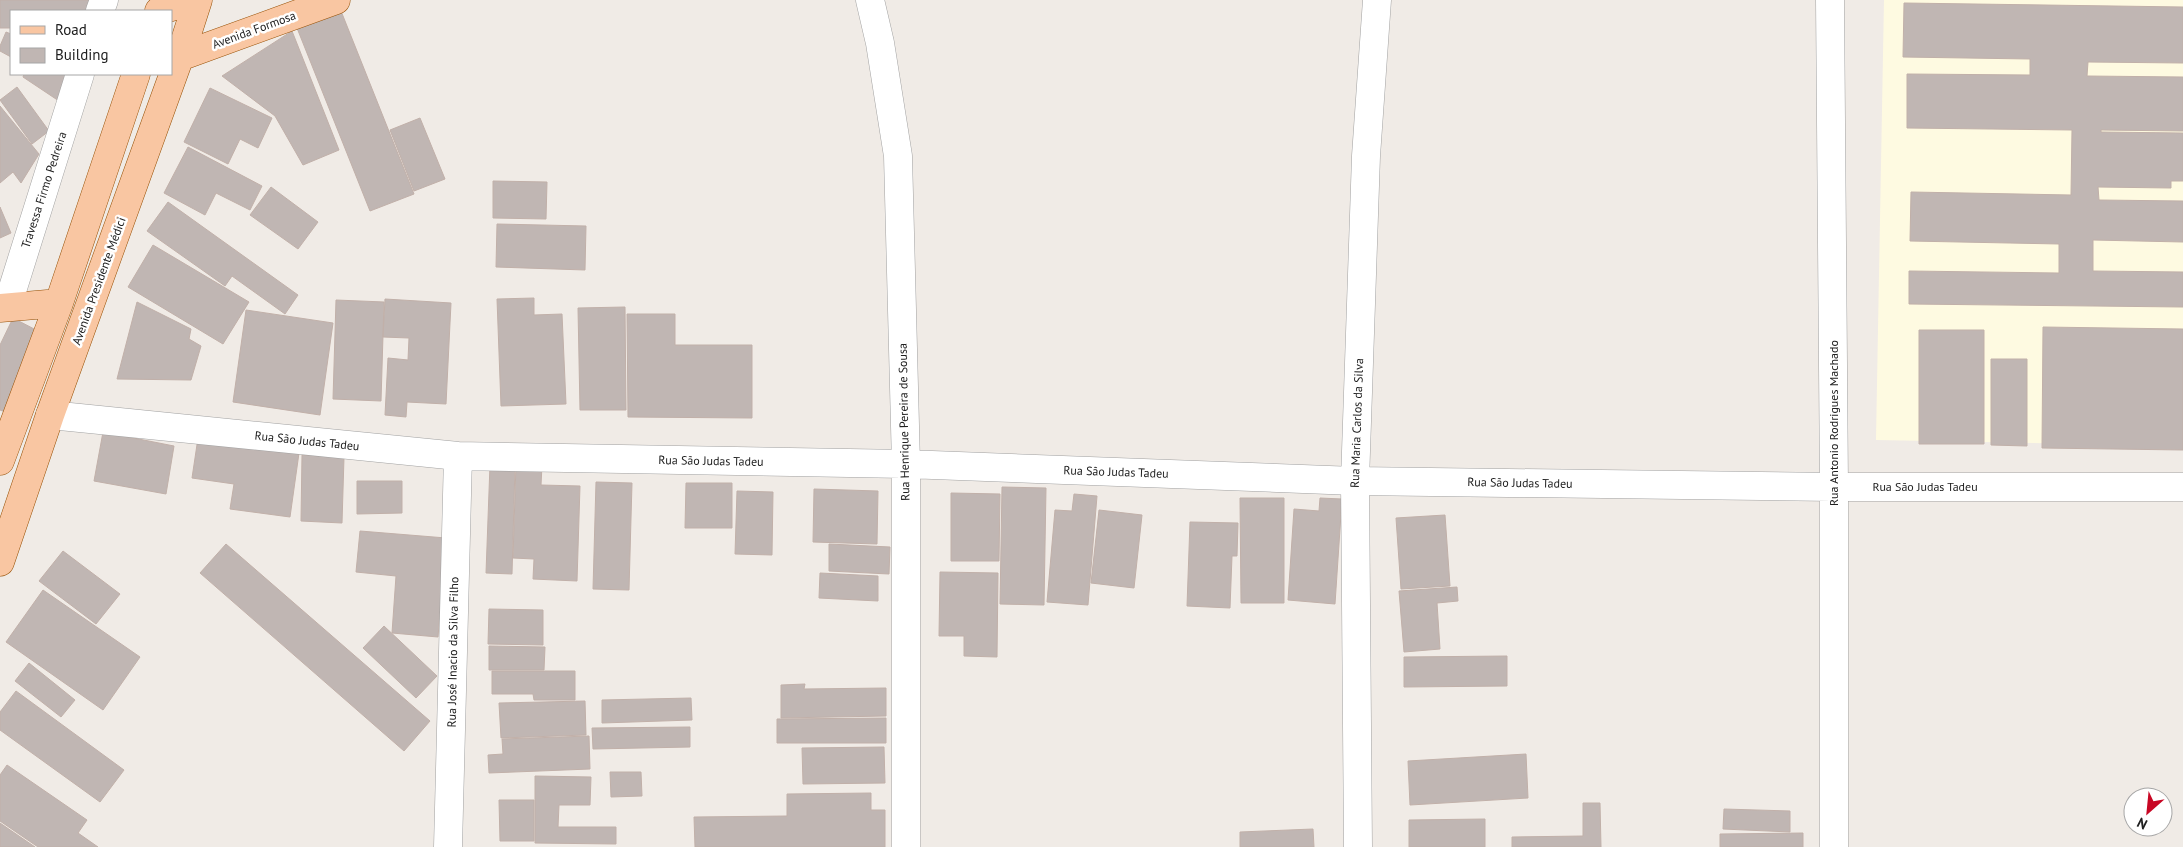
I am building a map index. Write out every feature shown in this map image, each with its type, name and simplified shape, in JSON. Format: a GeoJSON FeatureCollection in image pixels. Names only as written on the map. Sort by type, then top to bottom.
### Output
{"type":"FeatureCollection","features":[{"type":"Feature","properties":{"kind":"main road"},"geometry":{"type":"LineString","coordinates":[[162,10],[194,0]]}},
{"type":"Feature","properties":{"kind":"main road","name":"Avenida Presidente Médici"},"geometry":{"type":"LineString","coordinates":[[176,58],[198,0]]}},
{"type":"Feature","properties":{"kind":"main road","name":"Avenida Formosa"},"geometry":{"type":"LineString","coordinates":[[176,58],[228,41],[336,0]]}},
{"type":"Feature","properties":{"kind":"main road"},"geometry":{"type":"LineString","coordinates":[[0,461],[59,303],[137,75]]}},
{"type":"Feature","properties":{"kind":"main road","name":"Avenida Presidente Médici"},"geometry":{"type":"LineString","coordinates":[[0,562],[170,75]]}},
{"type":"Feature","properties":{"kind":"main road"},"geometry":{"type":"LineString","coordinates":[[3,308],[59,303]]}},
{"type":"Feature","properties":{"kind":"street","name":"Rua Henrique Pereira de Sousa"},"geometry":{"type":"LineString","coordinates":[[870,0],[880,43],[898,156],[906,464],[906,847]]}},
{"type":"Feature","properties":{"kind":"street","name":"Rua Maria Carlos da Silva"},"geometry":{"type":"LineString","coordinates":[[1358,847],[1355,481],[1366,156],[1377,0]]}},
{"type":"Feature","properties":{"kind":"street","name":"Rua Antonio Rodrigues Machado"},"geometry":{"type":"LineString","coordinates":[[1830,0],[1834,486],[1834,847]]}},
{"type":"Feature","properties":{"kind":"street","name":"Travessa Firmo Pedreira"},"geometry":{"type":"LineString","coordinates":[[3,308],[80,75]]}},
{"type":"Feature","properties":{"kind":"street","name":"Rua São Judas Tadeu"},"geometry":{"type":"LineString","coordinates":[[50,415],[458,456],[906,464],[1355,481],[1834,486],[2183,487]]}},
{"type":"Feature","properties":{"kind":"street","name":"Rua José Inacio da Silva Filho"},"geometry":{"type":"LineString","coordinates":[[448,847],[458,456]]}},
{"type":"Feature","properties":{"kind":"shaded area"},"geometry":{"type":"Polygon","coordinates":[[[1884,0],[2183,0],[2183,446],[1876,440],[1884,0]]]}},
{"type":"Feature","properties":{"kind":"building"},"geometry":{"type":"Polygon","coordinates":[[[0,0],[97,0],[94,10],[10,10],[10,28],[0,28],[0,0]]]}},
{"type":"Feature","properties":{"kind":"building"},"geometry":{"type":"Polygon","coordinates":[[[1904,3],[2183,7],[2183,63],[2088,62],[2087,76],[2183,77],[2183,131],[2101,130],[2101,132],[2183,133],[2183,181],[2171,181],[2171,188],[2098,187],[2099,200],[2183,201],[2183,242],[2093,240],[2093,271],[2183,272],[2183,307],[1909,304],[1909,271],[2059,273],[2059,244],[1910,241],[1911,192],[2071,195],[2072,130],[1907,128],[1907,74],[2030,75],[2030,59],[1903,57],[1904,3]]]}},
{"type":"Feature","properties":{"kind":"building"},"geometry":{"type":"Polygon","coordinates":[[[341,11],[414,194],[370,211],[297,28],[341,11]]]}},
{"type":"Feature","properties":{"kind":"building"},"geometry":{"type":"Polygon","coordinates":[[[292,31],[339,150],[303,165],[275,116],[222,76],[292,31]]]}},
{"type":"Feature","properties":{"kind":"building"},"geometry":{"type":"Polygon","coordinates":[[[6,32],[10,34],[10,56],[0,51],[0,46],[6,32]]]}},
{"type":"Feature","properties":{"kind":"building"},"geometry":{"type":"Polygon","coordinates":[[[24,75],[67,75],[59,101],[23,77],[24,75]]]}},
{"type":"Feature","properties":{"kind":"building"},"geometry":{"type":"Polygon","coordinates":[[[17,87],[49,131],[32,144],[0,100],[17,87]]]}},
{"type":"Feature","properties":{"kind":"building"},"geometry":{"type":"Polygon","coordinates":[[[210,88],[272,118],[258,148],[240,139],[228,164],[184,142],[210,88]]]}},
{"type":"Feature","properties":{"kind":"building"},"geometry":{"type":"Polygon","coordinates":[[[0,106],[39,154],[21,183],[13,172],[0,183],[0,106]]]}},
{"type":"Feature","properties":{"kind":"building"},"geometry":{"type":"Polygon","coordinates":[[[420,118],[445,179],[414,191],[390,130],[420,118]]]}},
{"type":"Feature","properties":{"kind":"building"},"geometry":{"type":"Polygon","coordinates":[[[188,147],[262,186],[250,210],[216,193],[205,215],[164,193],[188,147]]]}},
{"type":"Feature","properties":{"kind":"building"},"geometry":{"type":"Polygon","coordinates":[[[493,181],[547,182],[546,219],[493,218],[493,181]]]}},
{"type":"Feature","properties":{"kind":"building"},"geometry":{"type":"Polygon","coordinates":[[[271,187],[318,222],[298,249],[250,215],[271,187]]]}},
{"type":"Feature","properties":{"kind":"building"},"geometry":{"type":"Polygon","coordinates":[[[168,202],[298,295],[285,314],[232,276],[225,286],[147,231],[168,202]]]}},
{"type":"Feature","properties":{"kind":"building"},"geometry":{"type":"Polygon","coordinates":[[[0,207],[11,233],[0,238],[0,207]]]}},
{"type":"Feature","properties":{"kind":"building"},"geometry":{"type":"Polygon","coordinates":[[[497,224],[586,226],[585,270],[496,267],[497,224]]]}},
{"type":"Feature","properties":{"kind":"building"},"geometry":{"type":"Polygon","coordinates":[[[153,245],[249,302],[223,344],[128,287],[153,245]]]}},
{"type":"Feature","properties":{"kind":"building"},"geometry":{"type":"Polygon","coordinates":[[[534,298],[534,315],[562,314],[566,404],[501,406],[497,299],[534,298]]]}},
{"type":"Feature","properties":{"kind":"building"},"geometry":{"type":"Polygon","coordinates":[[[385,299],[451,303],[446,404],[407,402],[406,417],[385,415],[388,358],[408,360],[409,338],[383,337],[385,299]]]}},
{"type":"Feature","properties":{"kind":"building"},"geometry":{"type":"Polygon","coordinates":[[[336,300],[384,302],[381,401],[333,399],[336,300]]]}},
{"type":"Feature","properties":{"kind":"building"},"geometry":{"type":"Polygon","coordinates":[[[137,302],[191,329],[189,339],[201,346],[191,380],[117,379],[137,302]]]}},
{"type":"Feature","properties":{"kind":"building"},"geometry":{"type":"Polygon","coordinates":[[[625,307],[626,410],[580,410],[578,308],[625,307]]]}},
{"type":"Feature","properties":{"kind":"building"},"geometry":{"type":"Polygon","coordinates":[[[246,310],[333,323],[320,415],[233,402],[246,310]]]}},
{"type":"Feature","properties":{"kind":"building"},"geometry":{"type":"Polygon","coordinates":[[[627,314],[675,314],[675,345],[752,345],[752,418],[628,417],[627,314]]]}},
{"type":"Feature","properties":{"kind":"building"},"geometry":{"type":"Polygon","coordinates":[[[13,318],[38,331],[5,412],[0,410],[0,345],[13,318]]]}},
{"type":"Feature","properties":{"kind":"building"},"geometry":{"type":"Polygon","coordinates":[[[2043,327],[2183,329],[2183,450],[2042,448],[2043,327]]]}},
{"type":"Feature","properties":{"kind":"building"},"geometry":{"type":"Polygon","coordinates":[[[1919,330],[1984,330],[1984,444],[1919,444],[1919,330]]]}},
{"type":"Feature","properties":{"kind":"building"},"geometry":{"type":"Polygon","coordinates":[[[1991,359],[2027,359],[2027,446],[1991,445],[1991,359]]]}},
{"type":"Feature","properties":{"kind":"building"},"geometry":{"type":"Polygon","coordinates":[[[103,432],[174,446],[166,494],[94,481],[103,432]]]}},
{"type":"Feature","properties":{"kind":"building"},"geometry":{"type":"Polygon","coordinates":[[[198,438],[299,453],[290,517],[230,509],[234,484],[192,478],[198,438]]]}},
{"type":"Feature","properties":{"kind":"building"},"geometry":{"type":"Polygon","coordinates":[[[302,455],[344,457],[342,523],[301,521],[302,455]]]}},
{"type":"Feature","properties":{"kind":"building"},"geometry":{"type":"Polygon","coordinates":[[[516,464],[542,465],[541,485],[580,486],[577,581],[533,579],[534,559],[513,558],[516,464]]]}},
{"type":"Feature","properties":{"kind":"building"},"geometry":{"type":"Polygon","coordinates":[[[490,465],[515,466],[512,574],[486,573],[490,465]]]}},
{"type":"Feature","properties":{"kind":"building"},"geometry":{"type":"Polygon","coordinates":[[[357,481],[402,481],[402,513],[357,514],[357,481]]]}},
{"type":"Feature","properties":{"kind":"building"},"geometry":{"type":"Polygon","coordinates":[[[596,482],[632,483],[629,590],[593,589],[596,482]]]}},
{"type":"Feature","properties":{"kind":"building"},"geometry":{"type":"Polygon","coordinates":[[[686,483],[732,483],[732,528],[685,528],[686,483]]]}},
{"type":"Feature","properties":{"kind":"building"},"geometry":{"type":"Polygon","coordinates":[[[1002,487],[1046,488],[1044,605],[1000,604],[1002,487]]]}},
{"type":"Feature","properties":{"kind":"building"},"geometry":{"type":"Polygon","coordinates":[[[814,489],[878,491],[877,544],[813,542],[814,489]]]}},
{"type":"Feature","properties":{"kind":"building"},"geometry":{"type":"Polygon","coordinates":[[[737,491],[773,492],[772,555],[735,554],[737,491]]]}},
{"type":"Feature","properties":{"kind":"building"},"geometry":{"type":"Polygon","coordinates":[[[951,493],[1000,494],[999,561],[951,561],[951,493]]]}},
{"type":"Feature","properties":{"kind":"building"},"geometry":{"type":"Polygon","coordinates":[[[1074,494],[1097,496],[1088,605],[1047,602],[1055,510],[1072,511],[1074,494]]]}},
{"type":"Feature","properties":{"kind":"building"},"geometry":{"type":"Polygon","coordinates":[[[1240,498],[1284,498],[1284,603],[1241,603],[1240,498]]]}},
{"type":"Feature","properties":{"kind":"building"},"geometry":{"type":"Polygon","coordinates":[[[1320,498],[1342,499],[1335,604],[1288,600],[1294,509],[1319,511],[1320,498]]]}},
{"type":"Feature","properties":{"kind":"building"},"geometry":{"type":"Polygon","coordinates":[[[1099,510],[1142,515],[1134,588],[1091,583],[1099,510]]]}},
{"type":"Feature","properties":{"kind":"building"},"geometry":{"type":"Polygon","coordinates":[[[1445,515],[1450,586],[1401,589],[1396,518],[1445,515]]]}},
{"type":"Feature","properties":{"kind":"building"},"geometry":{"type":"Polygon","coordinates":[[[1190,522],[1238,523],[1237,556],[1232,556],[1230,608],[1187,606],[1190,522]]]}},
{"type":"Feature","properties":{"kind":"building"},"geometry":{"type":"Polygon","coordinates":[[[360,531],[446,538],[438,637],[392,633],[396,576],[356,572],[360,531]]]}},
{"type":"Feature","properties":{"kind":"building"},"geometry":{"type":"Polygon","coordinates":[[[226,544],[430,721],[404,751],[200,573],[226,544]]]}},
{"type":"Feature","properties":{"kind":"building"},"geometry":{"type":"Polygon","coordinates":[[[829,544],[890,547],[889,574],[829,571],[829,544]]]}},
{"type":"Feature","properties":{"kind":"building"},"geometry":{"type":"Polygon","coordinates":[[[63,551],[120,594],[96,624],[39,581],[63,551]]]}},
{"type":"Feature","properties":{"kind":"building"},"geometry":{"type":"Polygon","coordinates":[[[940,572],[998,573],[997,657],[964,656],[964,636],[939,636],[940,572]]]}},
{"type":"Feature","properties":{"kind":"building"},"geometry":{"type":"Polygon","coordinates":[[[820,573],[878,576],[878,601],[819,598],[820,573]]]}},
{"type":"Feature","properties":{"kind":"building"},"geometry":{"type":"Polygon","coordinates":[[[1457,587],[1458,601],[1437,603],[1440,649],[1404,652],[1399,591],[1457,587]]]}},
{"type":"Feature","properties":{"kind":"building"},"geometry":{"type":"Polygon","coordinates":[[[43,590],[140,657],[103,710],[6,642],[43,590]]]}},
{"type":"Feature","properties":{"kind":"building"},"geometry":{"type":"Polygon","coordinates":[[[489,609],[543,610],[543,645],[488,644],[489,609]]]}},
{"type":"Feature","properties":{"kind":"building"},"geometry":{"type":"Polygon","coordinates":[[[384,626],[437,676],[416,698],[363,648],[384,626]]]}},
{"type":"Feature","properties":{"kind":"building"},"geometry":{"type":"Polygon","coordinates":[[[489,646],[545,647],[544,670],[489,670],[489,646]]]}},
{"type":"Feature","properties":{"kind":"building"},"geometry":{"type":"Polygon","coordinates":[[[1507,656],[1507,686],[1404,687],[1404,657],[1507,656]]]}},
{"type":"Feature","properties":{"kind":"building"},"geometry":{"type":"Polygon","coordinates":[[[29,663],[75,700],[61,717],[15,681],[29,663]]]}},
{"type":"Feature","properties":{"kind":"building"},"geometry":{"type":"Polygon","coordinates":[[[492,671],[575,671],[575,700],[534,700],[533,694],[492,694],[492,671]]]}},
{"type":"Feature","properties":{"kind":"building"},"geometry":{"type":"Polygon","coordinates":[[[805,684],[804,689],[886,688],[886,716],[781,718],[781,685],[805,684]]]}},
{"type":"Feature","properties":{"kind":"building"},"geometry":{"type":"Polygon","coordinates":[[[16,691],[124,770],[100,802],[0,730],[0,712],[16,691]]]}},
{"type":"Feature","properties":{"kind":"building"},"geometry":{"type":"Polygon","coordinates":[[[691,698],[692,720],[602,723],[602,700],[691,698]]]}},
{"type":"Feature","properties":{"kind":"building"},"geometry":{"type":"Polygon","coordinates":[[[585,701],[586,735],[501,738],[499,703],[585,701]]]}},
{"type":"Feature","properties":{"kind":"building"},"geometry":{"type":"Polygon","coordinates":[[[886,718],[886,743],[777,743],[777,719],[886,718]]]}},
{"type":"Feature","properties":{"kind":"building"},"geometry":{"type":"Polygon","coordinates":[[[690,727],[690,747],[593,749],[592,728],[690,727]]]}},
{"type":"Feature","properties":{"kind":"building"},"geometry":{"type":"Polygon","coordinates":[[[589,736],[590,769],[489,773],[488,755],[503,754],[502,739],[589,736]]]}},
{"type":"Feature","properties":{"kind":"building"},"geometry":{"type":"Polygon","coordinates":[[[884,747],[885,783],[803,784],[802,748],[884,747]]]}},
{"type":"Feature","properties":{"kind":"building"},"geometry":{"type":"Polygon","coordinates":[[[1526,754],[1528,798],[1410,805],[1408,761],[1526,754]]]}},
{"type":"Feature","properties":{"kind":"building"},"geometry":{"type":"Polygon","coordinates":[[[7,765],[87,820],[78,833],[98,847],[38,847],[0,821],[0,775],[7,765]]]}},
{"type":"Feature","properties":{"kind":"building"},"geometry":{"type":"Polygon","coordinates":[[[610,772],[641,772],[642,796],[611,797],[610,772]]]}},
{"type":"Feature","properties":{"kind":"building"},"geometry":{"type":"Polygon","coordinates":[[[535,776],[591,777],[590,805],[559,805],[558,827],[616,827],[616,844],[535,843],[535,776]]]}},
{"type":"Feature","properties":{"kind":"building"},"geometry":{"type":"Polygon","coordinates":[[[871,793],[871,810],[885,810],[885,847],[695,847],[694,817],[787,816],[787,794],[871,793]]]}},
{"type":"Feature","properties":{"kind":"building"},"geometry":{"type":"Polygon","coordinates":[[[499,800],[534,800],[534,841],[500,841],[499,800]]]}},
{"type":"Feature","properties":{"kind":"building"},"geometry":{"type":"Polygon","coordinates":[[[1583,803],[1600,803],[1601,847],[1512,847],[1512,837],[1583,836],[1583,803]]]}},
{"type":"Feature","properties":{"kind":"building"},"geometry":{"type":"Polygon","coordinates":[[[1724,809],[1790,811],[1790,832],[1723,829],[1724,809]]]}},
{"type":"Feature","properties":{"kind":"building"},"geometry":{"type":"Polygon","coordinates":[[[1485,819],[1485,847],[1409,847],[1409,820],[1485,819]]]}},
{"type":"Feature","properties":{"kind":"building"},"geometry":{"type":"Polygon","coordinates":[[[0,823],[35,847],[0,847],[0,823]]]}},
{"type":"Feature","properties":{"kind":"building"},"geometry":{"type":"Polygon","coordinates":[[[1313,829],[1314,847],[1240,847],[1240,832],[1313,829]]]}},
{"type":"Feature","properties":{"kind":"building"},"geometry":{"type":"Polygon","coordinates":[[[1803,833],[1803,847],[1720,847],[1720,834],[1803,833]]]}}]}
